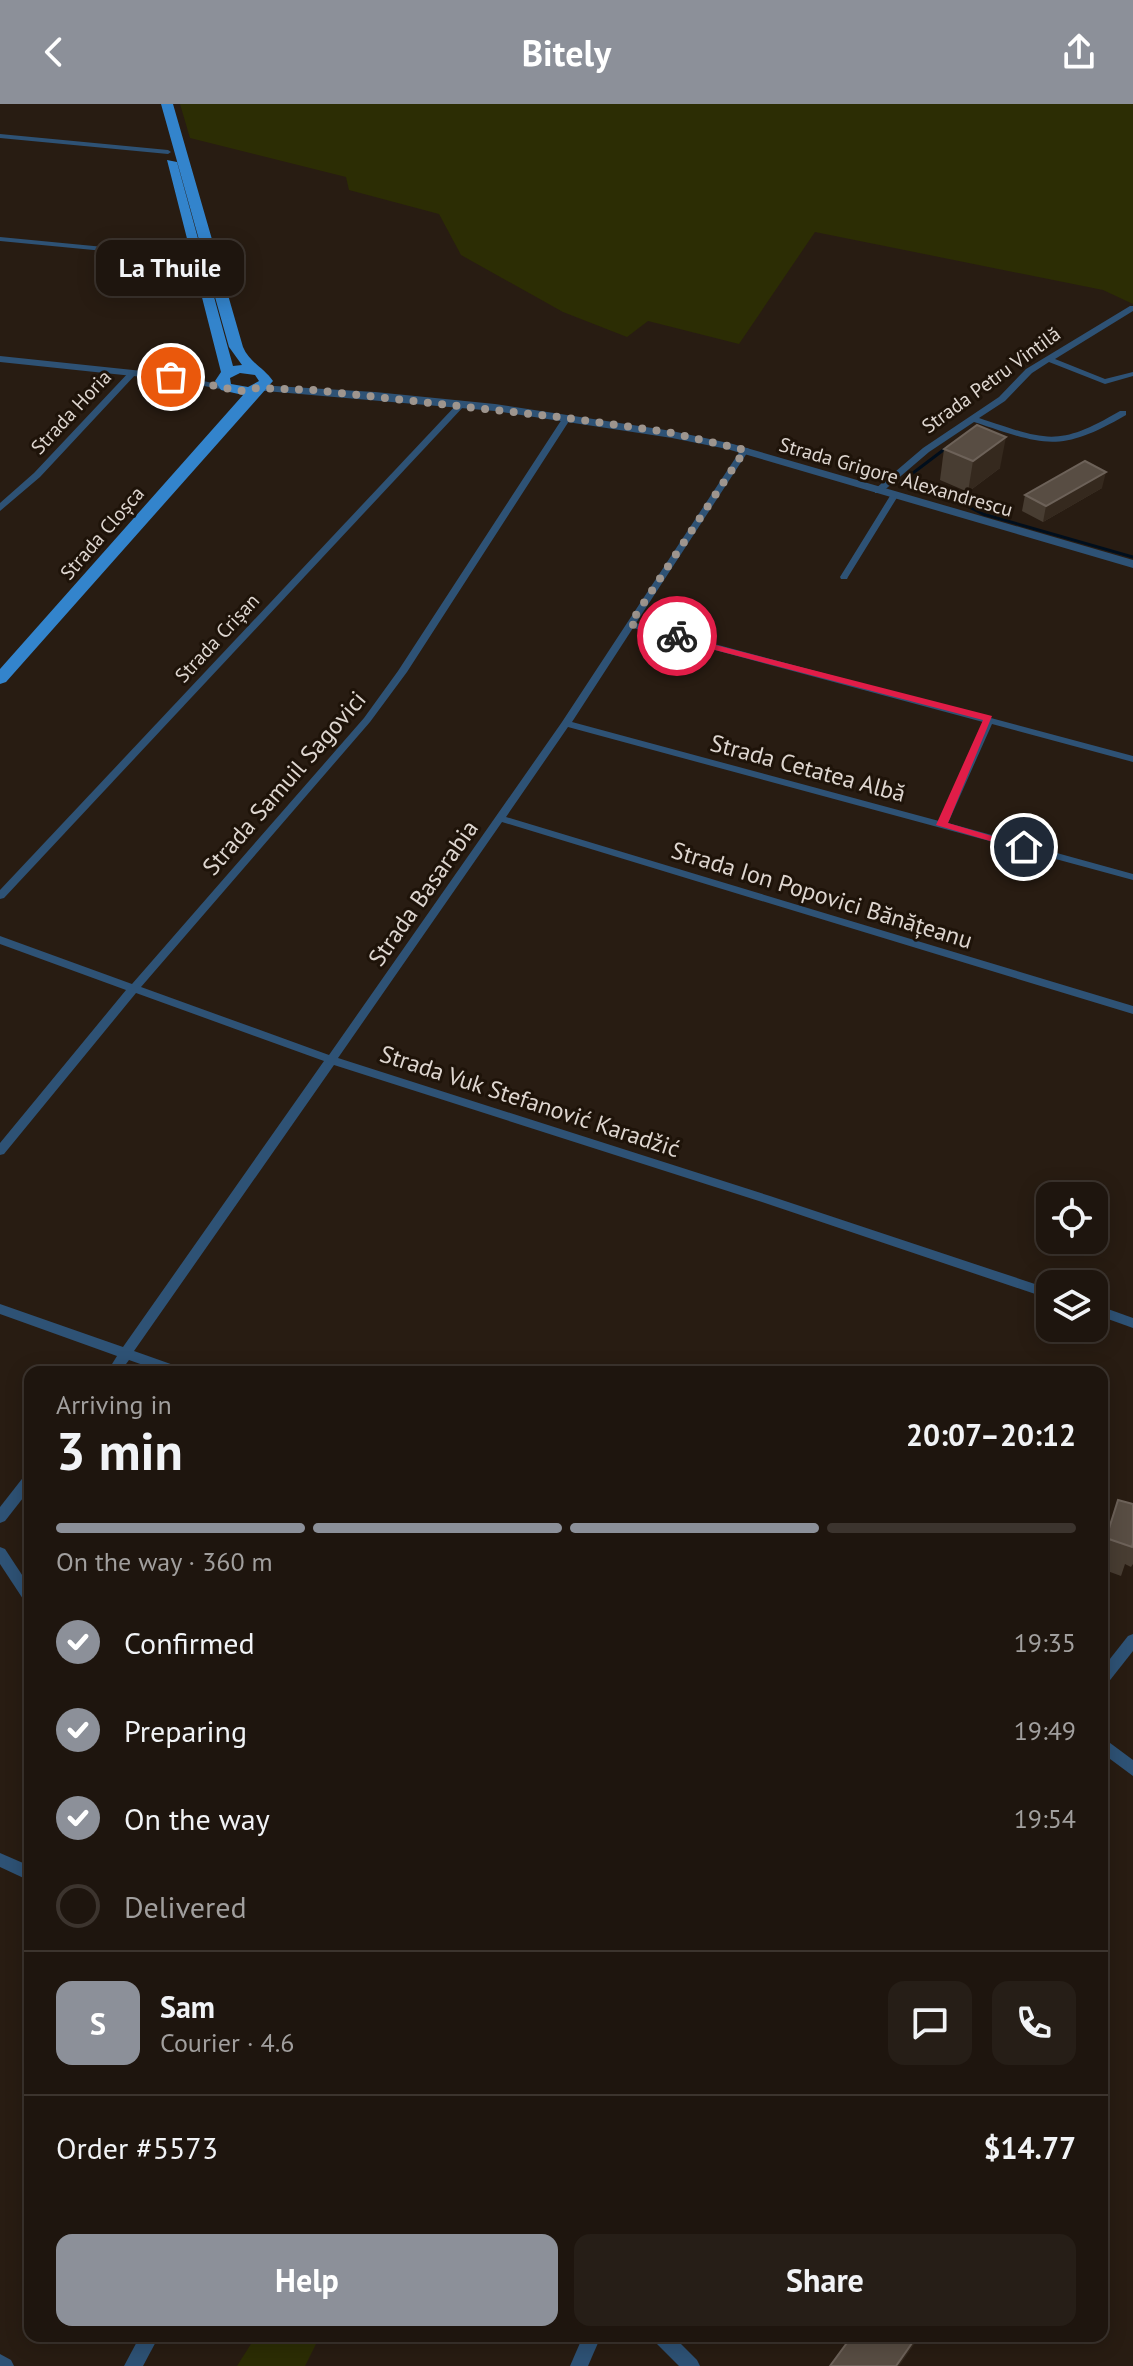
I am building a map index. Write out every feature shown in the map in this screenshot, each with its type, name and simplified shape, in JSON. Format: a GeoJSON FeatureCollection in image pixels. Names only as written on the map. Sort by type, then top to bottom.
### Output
{"type":"FeatureCollection","features":[{"type":"Feature","properties":{"kind":"main road"},"geometry":{"type":"LineString","coordinates":[[158,104],[159,126],[235,400],[233,412]]}},
{"type":"Feature","properties":{"kind":"main road"},"geometry":{"type":"LineString","coordinates":[[167,104],[240,357],[254,369],[260,385],[228,382]]}},
{"type":"Feature","properties":{"kind":"main road"},"geometry":{"type":"LineString","coordinates":[[228,382],[254,369]]}},
{"type":"Feature","properties":{"kind":"main road","name":"Strada Cloșca"},"geometry":{"type":"LineString","coordinates":[[0,679],[260,385]]}},
{"type":"Feature","properties":{"kind":"street"},"geometry":{"type":"LineString","coordinates":[[0,136],[168,152]]}},
{"type":"Feature","properties":{"kind":"street"},"geometry":{"type":"LineString","coordinates":[[0,239],[194,257],[210,255]]}},
{"type":"Feature","properties":{"kind":"street","name":"Strada Petru Vintilă"},"geometry":{"type":"LineString","coordinates":[[878,491],[926,450],[1002,399],[1029,371],[1133,308]]}},
{"type":"Feature","properties":{"kind":"street"},"geometry":{"type":"LineString","coordinates":[[0,359],[228,382]]}},
{"type":"Feature","properties":{"kind":"street"},"geometry":{"type":"LineString","coordinates":[[1048,359],[1105,382],[1133,374]]}},
{"type":"Feature","properties":{"kind":"street","name":"Strada Horia"},"geometry":{"type":"LineString","coordinates":[[0,508],[37,475],[133,373]]}},
{"type":"Feature","properties":{"kind":"street","name":"Strada Grigore Alexandrescu"},"geometry":{"type":"LineString","coordinates":[[260,385],[461,405],[667,432],[745,450],[1133,564]]}},
{"type":"Feature","properties":{"kind":"street","name":"Strada Crișan"},"geometry":{"type":"LineString","coordinates":[[0,896],[461,405]]}},
{"type":"Feature","properties":{"kind":"street"},"geometry":{"type":"LineString","coordinates":[[971,418],[1051,442],[1079,438],[1123,413]]}},
{"type":"Feature","properties":{"kind":"street","name":"Strada Samuil Sagovici"},"geometry":{"type":"LineString","coordinates":[[0,1151],[133,989],[367,720],[402,672],[567,418]]}},
{"type":"Feature","properties":{"kind":"street","name":"Strada Basarabia"},"geometry":{"type":"LineString","coordinates":[[117,1366],[566,723],[745,450]]}},
{"type":"Feature","properties":{"kind":"street"},"geometry":{"type":"LineString","coordinates":[[844,577],[894,496]]}},
{"type":"Feature","properties":{"kind":"street"},"geometry":{"type":"LineString","coordinates":[[630,624],[1133,759]]}},
{"type":"Feature","properties":{"kind":"street"},"geometry":{"type":"LineString","coordinates":[[942,825],[989,719]]}},
{"type":"Feature","properties":{"kind":"street","name":"Strada Cetatea Albă"},"geometry":{"type":"LineString","coordinates":[[566,723],[1133,877]]}},
{"type":"Feature","properties":{"kind":"street","name":"Strada Ion Popovici Bănățeanu"},"geometry":{"type":"LineString","coordinates":[[498,818],[1133,1010]]}},
{"type":"Feature","properties":{"kind":"street","name":"Strada Vuk Stefanović Karadžić"},"geometry":{"type":"LineString","coordinates":[[0,940],[332,1060],[1036,1289]]}},
{"type":"Feature","properties":{"kind":"street"},"geometry":{"type":"LineString","coordinates":[[0,1309],[162,1366]]}},
{"type":"Feature","properties":{"kind":"street"},"geometry":{"type":"LineString","coordinates":[[1108,1314],[1133,1323]]}},
{"type":"Feature","properties":{"kind":"street"},"geometry":{"type":"LineString","coordinates":[[0,1517],[24,1487]]}},
{"type":"Feature","properties":{"kind":"street"},"geometry":{"type":"LineString","coordinates":[[0,1553],[24,1589]]}},
{"type":"Feature","properties":{"kind":"street"},"geometry":{"type":"LineString","coordinates":[[1108,1672],[1133,1640]]}},
{"type":"Feature","properties":{"kind":"street"},"geometry":{"type":"LineString","coordinates":[[1108,1749],[1133,1769]]}},
{"type":"Feature","properties":{"kind":"street"},"geometry":{"type":"LineString","coordinates":[[0,1860],[24,1871]]}},
{"type":"Feature","properties":{"kind":"street"},"geometry":{"type":"LineString","coordinates":[[133,2366],[147,2342]]}},
{"type":"Feature","properties":{"kind":"street"},"geometry":{"type":"LineString","coordinates":[[579,2366],[589,2342]]}},
{"type":"Feature","properties":{"kind":"street"},"geometry":{"type":"LineString","coordinates":[[667,2342],[691,2366]]}},
{"type":"Feature","properties":{"kind":"shaded area"},"geometry":{"type":"Polygon","coordinates":[[[180,104],[1133,104],[1133,304],[1103,290],[815,232],[739,344],[648,321],[627,337],[563,312],[461,255],[439,214],[349,190],[346,177],[190,138],[180,104]]]}},
{"type":"Feature","properties":{"kind":"shaded area"},"geometry":{"type":"Polygon","coordinates":[[[252,2342],[317,2342],[305,2366],[237,2366],[252,2342]]]}},
{"type":"Feature","properties":{"kind":"building"},"geometry":{"type":"Polygon","coordinates":[[[977,425],[1006,437],[973,461],[944,449],[977,425]]]}},
{"type":"Feature","properties":{"kind":"building"},"geometry":{"type":"Polygon","coordinates":[[[1085,461],[1106,472],[1046,506],[1025,495],[1085,461]]]}},
{"type":"Feature","properties":{"kind":"building"},"geometry":{"type":"Polygon","coordinates":[[[1118,1500],[1133,1504],[1132,1547],[1108,1539],[1118,1500]]]}},
{"type":"Feature","properties":{"kind":"building"},"geometry":{"type":"Polygon","coordinates":[[[848,2342],[913,2342],[896,2366],[830,2366],[848,2342]]]}},
{"type":"Feature","properties":{"kind":"waterway"},"geometry":{"type":"LineString","coordinates":[[946,448],[909,476],[983,514],[1133,557]]}},
{"type":"Feature","properties":{"kind":"way so far"},"geometry":{"type":"LineString","coordinates":[[171,377],[240,391],[258,388],[313,390],[567,418],[667,432],[745,450],[630,624],[677,636]]}},
{"type":"Feature","properties":{"kind":"place","name":"La Thuile"},"geometry":{"type":"Point","coordinates":[171,377]}},
{"type":"Feature","properties":{"kind":"route"},"geometry":{"type":"LineString","coordinates":[[677,636],[989,719],[942,825],[1024,847]]}}]}
